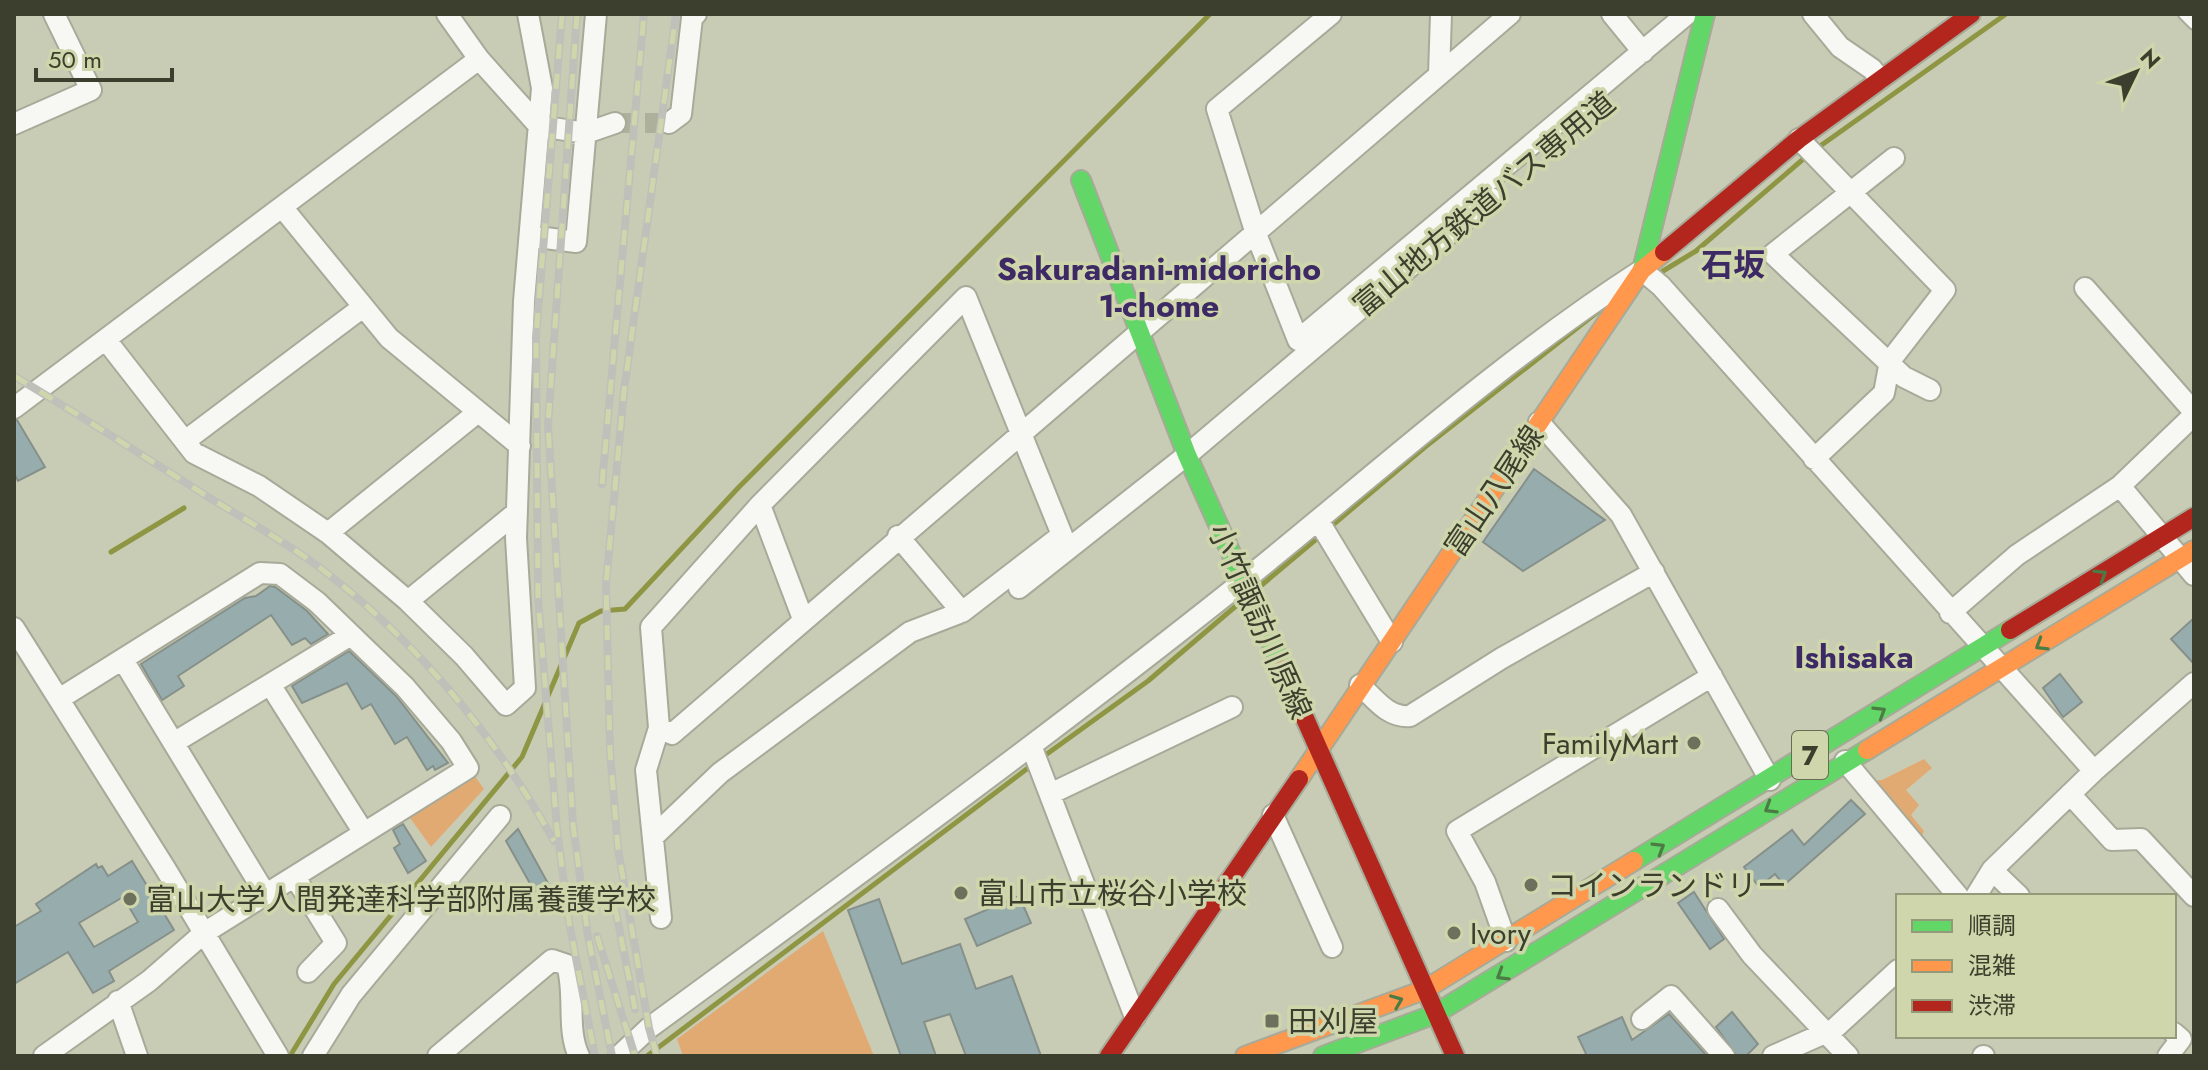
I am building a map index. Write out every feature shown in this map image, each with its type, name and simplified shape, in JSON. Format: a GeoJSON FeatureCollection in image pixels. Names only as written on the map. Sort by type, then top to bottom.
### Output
{"type":"FeatureCollection","features":[{"type":"Feature","properties":{"kind":"main road","name":"富山八尾線"},"geometry":{"type":"LineString","coordinates":[[1109,1056],[1642,270],[1799,139],[1880,79],[1943,22],[1971,14]]}},
{"type":"Feature","properties":{"kind":"main road"},"geometry":{"type":"LineString","coordinates":[[1642,270],[1701,15]]}},
{"type":"Feature","properties":{"kind":"main road","name":"小竹諏訪川原線"},"geometry":{"type":"LineString","coordinates":[[1081,180],[1187,455],[1455,1056]]}},
{"type":"Feature","properties":{"kind":"main road","name":"7"},"geometry":{"type":"LineString","coordinates":[[1245,1056],[1424,990],[2194,517]]}},
{"type":"Feature","properties":{"kind":"main road","name":"7"},"geometry":{"type":"LineString","coordinates":[[1323,1056],[1435,1014],[2186,555]]}},
{"type":"Feature","properties":{"kind":"street"},"geometry":{"type":"LineString","coordinates":[[14,124],[91,90],[54,14]]}},
{"type":"Feature","properties":{"kind":"street"},"geometry":{"type":"LineString","coordinates":[[447,14],[479,59],[539,126],[586,133],[615,123]]}},
{"type":"Feature","properties":{"kind":"street"},"geometry":{"type":"LineString","coordinates":[[530,236],[576,242],[596,14]]}},
{"type":"Feature","properties":{"kind":"street"},"geometry":{"type":"LineString","coordinates":[[669,123],[681,114],[692,18],[696,14]]}},
{"type":"Feature","properties":{"kind":"street"},"geometry":{"type":"LineString","coordinates":[[1331,14],[1217,109],[1256,234],[1298,340],[1643,52],[1701,15]]}},
{"type":"Feature","properties":{"kind":"street"},"geometry":{"type":"LineString","coordinates":[[1439,74],[1441,14]]}},
{"type":"Feature","properties":{"kind":"street"},"geometry":{"type":"LineString","coordinates":[[659,728],[672,734],[898,536],[1256,234],[1510,14]]}},
{"type":"Feature","properties":{"kind":"street"},"geometry":{"type":"LineString","coordinates":[[1612,14],[1643,52]]}},
{"type":"Feature","properties":{"kind":"street"},"geometry":{"type":"LineString","coordinates":[[1813,14],[1840,47],[1872,69],[1880,79]]}},
{"type":"Feature","properties":{"kind":"street","name":"富山地方鉄道バス専用道"},"geometry":{"type":"LineString","coordinates":[[1019,588],[1187,455],[1701,15]]}},
{"type":"Feature","properties":{"kind":"street"},"geometry":{"type":"LineString","coordinates":[[106,340],[194,453],[259,486],[328,533],[408,601],[464,656],[506,705],[525,688],[517,512],[530,236],[542,88],[524,17]]}},
{"type":"Feature","properties":{"kind":"street"},"geometry":{"type":"LineString","coordinates":[[14,408],[479,59]]}},
{"type":"Feature","properties":{"kind":"street"},"geometry":{"type":"LineString","coordinates":[[1799,139],[1945,290],[1890,361],[1884,393],[1814,459]]}},
{"type":"Feature","properties":{"kind":"street"},"geometry":{"type":"LineString","coordinates":[[1894,158],[1773,254],[1904,377],[1930,390]]}},
{"type":"Feature","properties":{"kind":"street"},"geometry":{"type":"LineString","coordinates":[[282,207],[389,338],[520,446]]}},
{"type":"Feature","properties":{"kind":"street"},"geometry":{"type":"LineString","coordinates":[[619,1056],[649,1028],[1032,748],[1242,582],[1442,416],[1592,301],[1642,270],[1661,286],[2094,771]]}},
{"type":"Feature","properties":{"kind":"street"},"geometry":{"type":"LineString","coordinates":[[1950,613],[2017,555],[2120,486],[2194,414],[2085,288]]}},
{"type":"Feature","properties":{"kind":"street"},"geometry":{"type":"LineString","coordinates":[[654,836],[720,773],[910,632],[962,612],[1062,535],[1018,433],[966,297],[760,505],[651,627],[659,728],[646,770],[661,918]]}},
{"type":"Feature","properties":{"kind":"street"},"geometry":{"type":"LineString","coordinates":[[185,441],[363,307]]}},
{"type":"Feature","properties":{"kind":"street"},"geometry":{"type":"LineString","coordinates":[[328,533],[478,412]]}},
{"type":"Feature","properties":{"kind":"street"},"geometry":{"type":"LineString","coordinates":[[1539,422],[1621,515],[1770,780]]}},
{"type":"Feature","properties":{"kind":"street"},"geometry":{"type":"LineString","coordinates":[[2120,486],[2161,537],[2186,555],[2194,575]]}},
{"type":"Feature","properties":{"kind":"street"},"geometry":{"type":"LineString","coordinates":[[760,505],[803,619]]}},
{"type":"Feature","properties":{"kind":"street"},"geometry":{"type":"LineString","coordinates":[[408,601],[517,512]]}},
{"type":"Feature","properties":{"kind":"street"},"geometry":{"type":"LineString","coordinates":[[1318,520],[1392,642]]}},
{"type":"Feature","properties":{"kind":"street"},"geometry":{"type":"LineString","coordinates":[[898,536],[962,612]]}},
{"type":"Feature","properties":{"kind":"street"},"geometry":{"type":"LineString","coordinates":[[1360,685],[1388,711],[1400,717],[1410,716],[1502,658],[1654,572]]}},
{"type":"Feature","properties":{"kind":"street"},"geometry":{"type":"LineString","coordinates":[[45,1056],[149,981],[204,933],[468,768],[451,741],[405,687],[280,574],[260,573],[59,699]]}},
{"type":"Feature","properties":{"kind":"street"},"geometry":{"type":"LineString","coordinates":[[14,628],[278,1056]]}},
{"type":"Feature","properties":{"kind":"street"},"geometry":{"type":"LineString","coordinates":[[175,742],[351,635]]}},
{"type":"Feature","properties":{"kind":"street"},"geometry":{"type":"LineString","coordinates":[[123,660],[266,895]]}},
{"type":"Feature","properties":{"kind":"street"},"geometry":{"type":"LineString","coordinates":[[1506,941],[1485,882],[1457,831],[1712,676]]}},
{"type":"Feature","properties":{"kind":"street"},"geometry":{"type":"LineString","coordinates":[[1977,894],[1992,870],[2070,794],[2194,683]]}},
{"type":"Feature","properties":{"kind":"street"},"geometry":{"type":"LineString","coordinates":[[271,686],[364,833]]}},
{"type":"Feature","properties":{"kind":"street"},"geometry":{"type":"LineString","coordinates":[[1050,794],[1232,707]]}},
{"type":"Feature","properties":{"kind":"street"},"geometry":{"type":"LineString","coordinates":[[1032,748],[1135,1017]]}},
{"type":"Feature","properties":{"kind":"street"},"geometry":{"type":"LineString","coordinates":[[1845,761],[1956,894]]}},
{"type":"Feature","properties":{"kind":"street"},"geometry":{"type":"LineString","coordinates":[[2070,794],[2112,840],[2141,839],[2194,896]]}},
{"type":"Feature","properties":{"kind":"street"},"geometry":{"type":"LineString","coordinates":[[1273,815],[1332,947]]}},
{"type":"Feature","properties":{"kind":"street"},"geometry":{"type":"LineString","coordinates":[[313,1056],[351,995],[500,816]]}},
{"type":"Feature","properties":{"kind":"street"},"geometry":{"type":"LineString","coordinates":[[1992,870],[2017,894]]}},
{"type":"Feature","properties":{"kind":"street"},"geometry":{"type":"LineString","coordinates":[[295,877],[336,943],[308,972]]}},
{"type":"Feature","properties":{"kind":"street"},"geometry":{"type":"LineString","coordinates":[[1718,909],[1752,955],[1848,1056]]}},
{"type":"Feature","properties":{"kind":"street"},"geometry":{"type":"LineString","coordinates":[[438,1056],[552,960],[567,965],[572,982],[574,1046],[579,1056]]}},
{"type":"Feature","properties":{"kind":"street"},"geometry":{"type":"LineString","coordinates":[[1773,1056],[1826,1032],[1896,972]]}},
{"type":"Feature","properties":{"kind":"street"},"geometry":{"type":"LineString","coordinates":[[1642,1019],[1671,996],[1724,1056]]}},
{"type":"Feature","properties":{"kind":"street"},"geometry":{"type":"LineString","coordinates":[[118,1001],[137,1056]]}},
{"type":"Feature","properties":{"kind":"street"},"geometry":{"type":"LineString","coordinates":[[2168,1056],[2183,1032]]}},
{"type":"Feature","properties":{"kind":"lane"},"geometry":{"type":"LineString","coordinates":[[2184,14],[2194,24]]}},
{"type":"Feature","properties":{"kind":"shaded area"},"geometry":{"type":"Polygon","coordinates":[[[1924,759],[1932,768],[1906,790],[1919,805],[1911,815],[1924,831],[1922,836],[1937,854],[1930,861],[1864,781],[1882,780],[1924,759]]]}},
{"type":"Feature","properties":{"kind":"shaded area"},"geometry":{"type":"Polygon","coordinates":[[[474,775],[484,789],[431,847],[408,815],[474,775]]]}},
{"type":"Feature","properties":{"kind":"shaded area"},"geometry":{"type":"Polygon","coordinates":[[[823,931],[874,1056],[683,1056],[677,1039],[823,931]]]}},
{"type":"Feature","properties":{"kind":"building"},"geometry":{"type":"Polygon","coordinates":[[[17,420],[45,467],[18,481],[14,473],[14,421],[17,420]]]}},
{"type":"Feature","properties":{"kind":"building"},"geometry":{"type":"Polygon","coordinates":[[[1534,469],[1605,520],[1523,571],[1483,542],[1534,469]]]}},
{"type":"Feature","properties":{"kind":"building"},"geometry":{"type":"Polygon","coordinates":[[[270,586],[307,611],[328,634],[311,644],[305,638],[292,645],[271,615],[178,676],[184,686],[162,700],[141,664],[245,598],[256,596],[270,586]]]}},
{"type":"Feature","properties":{"kind":"building"},"geometry":{"type":"Polygon","coordinates":[[[2194,618],[2194,664],[2171,639],[2194,618]]]}},
{"type":"Feature","properties":{"kind":"building"},"geometry":{"type":"Polygon","coordinates":[[[349,651],[396,696],[448,763],[435,770],[433,766],[427,770],[407,737],[395,744],[371,704],[362,709],[347,683],[302,703],[292,686],[349,651]]]}},
{"type":"Feature","properties":{"kind":"building"},"geometry":{"type":"Polygon","coordinates":[[[2060,674],[2082,702],[2063,717],[2043,688],[2060,674]]]}},
{"type":"Feature","properties":{"kind":"building"},"geometry":{"type":"Polygon","coordinates":[[[1851,800],[1865,814],[1784,885],[1775,874],[1759,887],[1744,867],[1792,830],[1804,845],[1851,800]]]}},
{"type":"Feature","properties":{"kind":"building"},"geometry":{"type":"Polygon","coordinates":[[[403,824],[426,861],[408,873],[394,848],[400,844],[393,830],[403,824]]]}},
{"type":"Feature","properties":{"kind":"building"},"geometry":{"type":"Polygon","coordinates":[[[518,829],[555,896],[541,903],[506,841],[518,829]]]}},
{"type":"Feature","properties":{"kind":"building"},"geometry":{"type":"Polygon","coordinates":[[[132,861],[174,930],[109,971],[114,981],[93,993],[68,952],[14,984],[14,927],[41,911],[36,904],[96,864],[98,868],[102,866],[108,876],[132,861]],[[123,897],[79,923],[94,947],[138,922],[123,897]]]}},
{"type":"Feature","properties":{"kind":"building"},"geometry":{"type":"Polygon","coordinates":[[[1694,892],[1724,939],[1710,949],[1678,903],[1694,892]]]}},
{"type":"Feature","properties":{"kind":"building"},"geometry":{"type":"Polygon","coordinates":[[[1019,896],[1031,923],[977,946],[965,919],[1019,896]]]}},
{"type":"Feature","properties":{"kind":"building"},"geometry":{"type":"Polygon","coordinates":[[[879,899],[902,964],[960,944],[976,989],[1012,976],[1041,1056],[966,1056],[950,1014],[924,1022],[936,1056],[901,1056],[848,910],[879,899]]]}},
{"type":"Feature","properties":{"kind":"building"},"geometry":{"type":"Polygon","coordinates":[[[1732,1012],[1758,1044],[1746,1056],[1737,1056],[1716,1027],[1732,1012]]]}},
{"type":"Feature","properties":{"kind":"building"},"geometry":{"type":"Polygon","coordinates":[[[1669,1014],[1707,1056],[1587,1056],[1578,1037],[1622,1017],[1632,1040],[1669,1014]]]}},
{"type":"Feature","properties":{"kind":"waterway"},"geometry":{"type":"LineString","coordinates":[[290,1056],[334,984],[522,757],[579,623],[601,611],[625,609],[739,487],[1210,14]]}},
{"type":"Feature","properties":{"kind":"waterway"},"geometry":{"type":"LineString","coordinates":[[1816,149],[2006,14]]}},
{"type":"Feature","properties":{"kind":"waterway"},"geometry":{"type":"LineString","coordinates":[[1663,271],[1696,251],[1808,155]]}},
{"type":"Feature","properties":{"kind":"waterway"},"geometry":{"type":"LineString","coordinates":[[1328,529],[1425,447],[1600,310]]}},
{"type":"Feature","properties":{"kind":"waterway"},"geometry":{"type":"LineString","coordinates":[[111,552],[184,508]]}},
{"type":"Feature","properties":{"kind":"waterway"},"geometry":{"type":"LineString","coordinates":[[1257,589],[1320,536]]}},
{"type":"Feature","properties":{"kind":"waterway"},"geometry":{"type":"LineString","coordinates":[[1040,759],[1148,681],[1243,600]]}},
{"type":"Feature","properties":{"kind":"waterway"},"geometry":{"type":"LineString","coordinates":[[647,1056],[1032,765]]}},
{"type":"Feature","properties":{"kind":"tunnel"},"geometry":{"type":"LineString","coordinates":[[615,123],[669,123]]}},
{"type":"Feature","properties":{"kind":"railway"},"geometry":{"type":"LineString","coordinates":[[562,14],[536,337],[538,599],[557,829],[569,922],[595,1056]]}},
{"type":"Feature","properties":{"kind":"railway"},"geometry":{"type":"LineString","coordinates":[[577,14],[548,425],[573,825],[588,936],[612,1056]]}},
{"type":"Feature","properties":{"kind":"railway"},"geometry":{"type":"LineString","coordinates":[[602,484],[644,14]]}},
{"type":"Feature","properties":{"kind":"railway"},"geometry":{"type":"LineString","coordinates":[[657,1056],[649,1028],[618,849],[610,751],[606,584],[624,391],[676,14]]}},
{"type":"Feature","properties":{"kind":"railway"},"geometry":{"type":"LineString","coordinates":[[14,376],[280,540],[358,598],[423,660],[452,694],[507,765],[554,841]]}},
{"type":"Feature","properties":{"kind":"railway"},"geometry":{"type":"LineString","coordinates":[[615,907],[635,1009]]}},
{"type":"Feature","properties":{"kind":"railway"},"geometry":{"type":"LineString","coordinates":[[597,936],[635,1056]]}},
{"type":"Feature","properties":{"kind":"traffic: fast"},"geometry":{"type":"LineString","coordinates":[[1642,270],[1705,14]]}},
{"type":"Feature","properties":{"kind":"traffic: fast"},"geometry":{"type":"LineString","coordinates":[[1081,180],[1187,455],[1283,669]]}},
{"type":"Feature","properties":{"kind":"traffic: fast"},"geometry":{"type":"LineString","coordinates":[[1634,861],[2010,630]]}},
{"type":"Feature","properties":{"kind":"traffic: fast"},"geometry":{"type":"LineString","coordinates":[[1323,1056],[1435,1014],[1867,750]]}},
{"type":"Feature","properties":{"kind":"traffic: slow"},"geometry":{"type":"LineString","coordinates":[[1299,779],[1642,270],[1664,252]]}},
{"type":"Feature","properties":{"kind":"traffic: slow"},"geometry":{"type":"LineString","coordinates":[[1867,750],[2194,550]]}},
{"type":"Feature","properties":{"kind":"traffic: slow"},"geometry":{"type":"LineString","coordinates":[[1245,1056],[1424,990],[1634,861]]}},
{"type":"Feature","properties":{"kind":"traffic: jam"},"geometry":{"type":"LineString","coordinates":[[1664,252],[1799,139],[1971,14]]}},
{"type":"Feature","properties":{"kind":"traffic: jam"},"geometry":{"type":"LineString","coordinates":[[2010,630],[2194,517]]}},
{"type":"Feature","properties":{"kind":"traffic: jam"},"geometry":{"type":"LineString","coordinates":[[1283,669],[1455,1056]]}},
{"type":"Feature","properties":{"kind":"traffic: jam"},"geometry":{"type":"LineString","coordinates":[[1109,1056],[1299,779]]}},
{"type":"Feature","properties":{"kind":"place","name":"FamilyMart"},"geometry":{"type":"Point","coordinates":[1694,743]}},
{"type":"Feature","properties":{"kind":"place","name":"コインランドリー"},"geometry":{"type":"Point","coordinates":[1531,885]}},
{"type":"Feature","properties":{"kind":"place","name":"富山市立桜谷小学校"},"geometry":{"type":"Point","coordinates":[961,893]}},
{"type":"Feature","properties":{"kind":"place","name":"富山大学人間発達科学部附属養護学校"},"geometry":{"type":"Point","coordinates":[130,899]}},
{"type":"Feature","properties":{"kind":"place","name":"Ivory"},"geometry":{"type":"Point","coordinates":[1454,933]}},
{"type":"Feature","properties":{"kind":"place","name":"田刈屋"},"geometry":{"type":"Point","coordinates":[1272,1021]}},
{"type":"Feature","properties":{"kind":"district","name":"石坂"},"geometry":{"type":"Point","coordinates":[1733,265]}},
{"type":"Feature","properties":{"kind":"district","name":"Sakuradani-midoricho 1-chome"},"geometry":{"type":"Point","coordinates":[1159,288]}},
{"type":"Feature","properties":{"kind":"district","name":"Ishisaka"},"geometry":{"type":"Point","coordinates":[1854,657]}}]}
